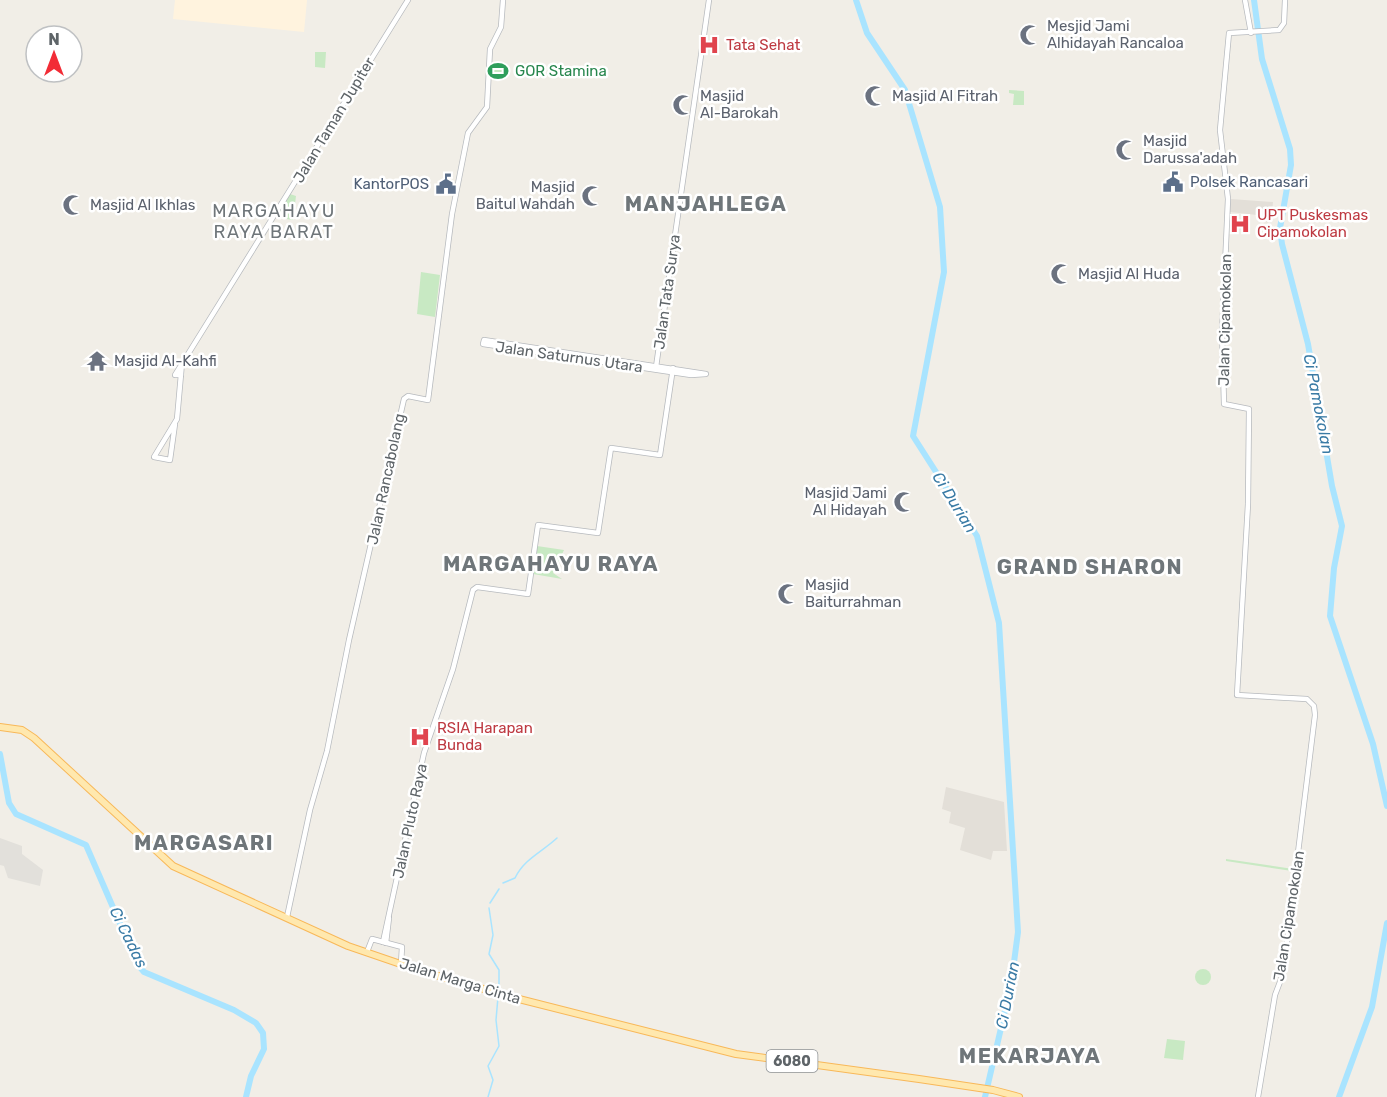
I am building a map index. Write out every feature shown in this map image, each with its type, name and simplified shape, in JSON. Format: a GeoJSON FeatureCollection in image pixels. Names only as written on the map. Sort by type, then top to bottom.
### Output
{"type":"FeatureCollection","features":[{"type":"Feature","properties":{"kind":"main road","name":"Jalan Marga Cinta"},"geometry":{"type":"LineString","coordinates":[[0,727],[22,730],[34,738],[165,861],[337,941],[367,952],[499,993],[736,1054],[988,1089],[1019,1097]]}},
{"type":"Feature","properties":{"kind":"street","name":"Jalan Taman Jupiter"},"geometry":{"type":"LineString","coordinates":[[181,375],[175,375],[408,0]]}},
{"type":"Feature","properties":{"kind":"street","name":"Jalan Rancabolang"},"geometry":{"type":"LineString","coordinates":[[290,918],[349,641],[404,399],[408,396],[428,400],[452,214],[468,133],[487,107],[490,49],[501,27],[503,0]]}},
{"type":"Feature","properties":{"kind":"street","name":"Jalan Tata Surya"},"geometry":{"type":"LineString","coordinates":[[656,367],[709,0]]}},
{"type":"Feature","properties":{"kind":"street"},"geometry":{"type":"LineString","coordinates":[[1245,0],[1252,33]]}},
{"type":"Feature","properties":{"kind":"street","name":"Jalan Cipamokolan"},"geometry":{"type":"LineString","coordinates":[[1257,1097],[1275,994],[1283,974],[1309,778],[1314,706],[1309,700],[1255,694],[1237,695],[1248,504],[1250,409],[1224,404],[1222,325],[1228,207],[1226,163],[1220,130],[1228,33],[1277,31],[1284,26],[1285,0]]}},
{"type":"Feature","properties":{"kind":"street","name":"Jalan Saturnus Utara"},"geometry":{"type":"LineString","coordinates":[[483,340],[656,367],[482,342],[483,340]]}},
{"type":"Feature","properties":{"kind":"street"},"geometry":{"type":"LineString","coordinates":[[174,424],[154,457],[170,460],[182,363]]}},
{"type":"Feature","properties":{"kind":"street"},"geometry":{"type":"LineString","coordinates":[[656,367],[701,376],[706,374],[673,370]]}},
{"type":"Feature","properties":{"kind":"street","name":"Jalan Pluto Raya"},"geometry":{"type":"LineString","coordinates":[[384,942],[424,753],[453,669],[475,587],[528,594],[538,525],[598,533],[611,448],[660,455],[673,370]]}},
{"type":"Feature","properties":{"kind":"street"},"geometry":{"type":"LineString","coordinates":[[367,952],[371,940],[402,947],[401,964]]}},
{"type":"Feature","properties":{"kind":"shaded area"},"geometry":{"type":"Polygon","coordinates":[[[175,0],[307,0],[304,32],[173,19],[175,0]]]}},
{"type":"Feature","properties":{"kind":"shaded area"},"geometry":{"type":"Polygon","coordinates":[[[1231,199],[1273,202],[1271,223],[1257,221],[1257,215],[1230,212],[1231,199]]]}},
{"type":"Feature","properties":{"kind":"shaded area"},"geometry":{"type":"Polygon","coordinates":[[[946,787],[1004,802],[1007,851],[993,851],[991,860],[960,850],[965,828],[949,823],[951,812],[942,809],[946,787]]]}},
{"type":"Feature","properties":{"kind":"shaded area"},"geometry":{"type":"Polygon","coordinates":[[[0,838],[22,846],[22,854],[43,870],[40,886],[8,878],[4,866],[0,865],[0,838]]]}},
{"type":"Feature","properties":{"kind":"green space"},"geometry":{"type":"Polygon","coordinates":[[[315,52],[326,52],[325,68],[315,67],[315,52]]]}},
{"type":"Feature","properties":{"kind":"green space","name":"GOR Stamina"},"geometry":{"type":"Polygon","coordinates":[[[504,63],[506,77],[490,78],[490,65],[504,63]]]}},
{"type":"Feature","properties":{"kind":"green space"},"geometry":{"type":"Polygon","coordinates":[[[1009,90],[1024,91],[1024,105],[1013,105],[1014,94],[1009,93],[1009,90]]]}},
{"type":"Feature","properties":{"kind":"green space"},"geometry":{"type":"Polygon","coordinates":[[[290,194],[296,196],[293,220],[280,218],[278,213],[290,194]]]}},
{"type":"Feature","properties":{"kind":"green space"},"geometry":{"type":"Polygon","coordinates":[[[421,272],[440,275],[435,317],[417,314],[421,272]]]}},
{"type":"Feature","properties":{"kind":"green space"},"geometry":{"type":"Polygon","coordinates":[[[537,546],[564,550],[553,573],[562,579],[533,574],[537,546]]]}},
{"type":"Feature","properties":{"kind":"green space"},"geometry":{"type":"Polygon","coordinates":[[[1226,859],[1293,869],[1292,871],[1226,861],[1226,859]]]}},
{"type":"Feature","properties":{"kind":"green space"},"geometry":{"type":"Polygon","coordinates":[[[1203,969],[1211,977],[1203,985],[1195,977],[1203,969]]]}},
{"type":"Feature","properties":{"kind":"green space"},"geometry":{"type":"Polygon","coordinates":[[[1167,1039],[1185,1041],[1183,1060],[1164,1058],[1167,1039]]]}},
{"type":"Feature","properties":{"kind":"waterway","name":"Ci Durian"},"geometry":{"type":"LineString","coordinates":[[856,0],[867,33],[905,90],[940,207],[944,272],[913,436],[977,536],[999,623],[1018,932],[1011,985],[985,1097]]}},
{"type":"Feature","properties":{"kind":"waterway","name":"Ci Pamokolan"},"geometry":{"type":"LineString","coordinates":[[1254,0],[1262,59],[1290,149],[1291,165],[1280,228],[1282,244],[1308,344],[1332,486],[1342,526],[1334,568],[1330,616],[1373,744],[1387,806]]}},
{"type":"Feature","properties":{"kind":"waterway","name":"Ci Cadas"},"geometry":{"type":"LineString","coordinates":[[0,754],[9,803],[16,814],[86,845],[138,965],[144,972],[234,1010],[256,1023],[263,1033],[264,1049],[251,1076],[246,1097]]}},
{"type":"Feature","properties":{"kind":"waterway"},"geometry":{"type":"LineString","coordinates":[[503,883],[515,878],[528,861],[557,838]]}},
{"type":"Feature","properties":{"kind":"waterway"},"geometry":{"type":"LineString","coordinates":[[490,903],[499,889]]}},
{"type":"Feature","properties":{"kind":"waterway"},"geometry":{"type":"LineString","coordinates":[[489,908],[493,935],[489,954],[499,970],[499,992]]}},
{"type":"Feature","properties":{"kind":"waterway","name":"Ci Pamokolan"},"geometry":{"type":"LineString","coordinates":[[1339,1097],[1372,1007],[1387,923]]}},
{"type":"Feature","properties":{"kind":"waterway"},"geometry":{"type":"LineString","coordinates":[[488,1097],[493,1080],[488,1066],[499,1046],[496,1020],[498,997]]}},
{"type":"Feature","properties":{"kind":"place","name":"Mesjid Jami Alhidayah Rancaloa"},"geometry":{"type":"Point","coordinates":[1030,35]}},
{"type":"Feature","properties":{"kind":"place","name":"Tata Sehat"},"geometry":{"type":"Point","coordinates":[709,45]}},
{"type":"Feature","properties":{"kind":"place","name":"GOR Stamina"},"geometry":{"type":"Point","coordinates":[498,71]}},
{"type":"Feature","properties":{"kind":"place","name":"Masjid Al Fitrah"},"geometry":{"type":"Point","coordinates":[875,96]}},
{"type":"Feature","properties":{"kind":"place","name":"Masjid Al-Barokah"},"geometry":{"type":"Point","coordinates":[683,105]}},
{"type":"Feature","properties":{"kind":"place","name":"Masjid Darussa'adah"},"geometry":{"type":"Point","coordinates":[1126,150]}},
{"type":"Feature","properties":{"kind":"place","name":"Polsek Rancasari"},"geometry":{"type":"Point","coordinates":[1173,182]}},
{"type":"Feature","properties":{"kind":"place","name":"KantorPOS"},"geometry":{"type":"Point","coordinates":[446,184]}},
{"type":"Feature","properties":{"kind":"place","name":"Masjid Baitul Wahdah"},"geometry":{"type":"Point","coordinates":[592,196]}},
{"type":"Feature","properties":{"kind":"place","name":"Masjid Al Ikhlas"},"geometry":{"type":"Point","coordinates":[73,205]}},
{"type":"Feature","properties":{"kind":"place","name":"UPT Puskesmas Cipamokolan"},"geometry":{"type":"Point","coordinates":[1240,224]}},
{"type":"Feature","properties":{"kind":"place","name":"Masjid Al Huda"},"geometry":{"type":"Point","coordinates":[1061,274]}},
{"type":"Feature","properties":{"kind":"place","name":"Masjid Al-Kahfi"},"geometry":{"type":"Point","coordinates":[97,361]}},
{"type":"Feature","properties":{"kind":"place","name":"Masjid Jami Al Hidayah"},"geometry":{"type":"Point","coordinates":[904,502]}},
{"type":"Feature","properties":{"kind":"place","name":"Masjid Baiturrahman"},"geometry":{"type":"Point","coordinates":[788,594]}},
{"type":"Feature","properties":{"kind":"place","name":"RSIA Harapan Bunda"},"geometry":{"type":"Point","coordinates":[420,737]}},
{"type":"Feature","properties":{"kind":"district","name":"MANJAHLEGA"},"geometry":{"type":"Point","coordinates":[706,204]}},
{"type":"Feature","properties":{"kind":"district","name":"MARGAHAYU RAYA BARAT"},"geometry":{"type":"Point","coordinates":[274,221]}},
{"type":"Feature","properties":{"kind":"district","name":"MARGAHAYU RAYA"},"geometry":{"type":"Point","coordinates":[551,564]}},
{"type":"Feature","properties":{"kind":"district","name":"GRAND SHARON"},"geometry":{"type":"Point","coordinates":[1090,567]}},
{"type":"Feature","properties":{"kind":"district","name":"MARGASARI"},"geometry":{"type":"Point","coordinates":[204,843]}},
{"type":"Feature","properties":{"kind":"district","name":"MEKARJAYA"},"geometry":{"type":"Point","coordinates":[1030,1056]}}]}
